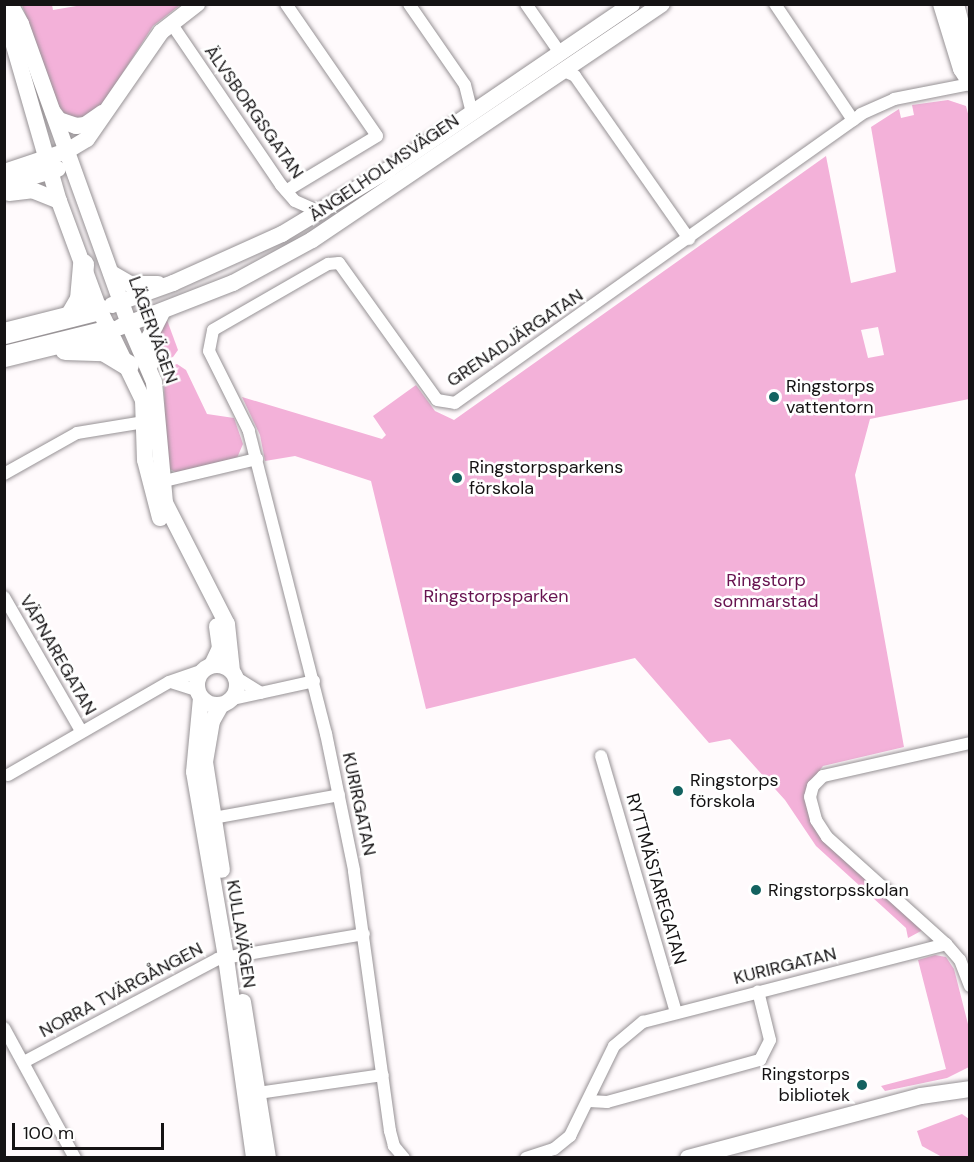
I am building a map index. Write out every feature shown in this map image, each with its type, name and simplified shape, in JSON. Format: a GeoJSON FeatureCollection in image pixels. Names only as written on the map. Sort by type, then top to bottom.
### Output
{"type":"FeatureCollection","features":[{"type":"Feature","properties":{"kind":"highway"},"geometry":{"type":"LineString","coordinates":[[70,316],[80,299],[83,264]]}},
{"type":"Feature","properties":{"kind":"highway"},"geometry":{"type":"LineString","coordinates":[[4,333],[99,309]]}},
{"type":"Feature","properties":{"kind":"highway"},"geometry":{"type":"LineString","coordinates":[[4,356],[120,327]]}},
{"type":"Feature","properties":{"kind":"highway"},"geometry":{"type":"LineString","coordinates":[[34,349],[103,350],[128,365]]}},
{"type":"Feature","properties":{"kind":"street","name":"LÄGERVÄGEN"},"geometry":{"type":"LineString","coordinates":[[10,4],[21,24],[121,302],[120,327],[128,365],[143,399],[144,422],[155,483],[176,555],[217,627],[220,648],[207,668],[200,694]]}},
{"type":"Feature","properties":{"kind":"street"},"geometry":{"type":"LineString","coordinates":[[4,185],[50,170],[70,158],[102,129],[125,87],[154,42],[171,24],[197,4]]}},
{"type":"Feature","properties":{"kind":"street"},"geometry":{"type":"LineString","coordinates":[[286,4],[377,136],[286,191]]}},
{"type":"Feature","properties":{"kind":"street"},"geometry":{"type":"LineString","coordinates":[[410,4],[465,85],[472,114]]}},
{"type":"Feature","properties":{"kind":"street"},"geometry":{"type":"LineString","coordinates":[[526,4],[560,53]]}},
{"type":"Feature","properties":{"kind":"street","name":"ÄNGELHOLMSVÄGEN"},"geometry":{"type":"LineString","coordinates":[[99,309],[173,283],[282,234],[472,114],[632,4]]}},
{"type":"Feature","properties":{"kind":"street","name":"ÄNGELHOLMSVÄGEN"},"geometry":{"type":"LineString","coordinates":[[120,327],[161,314],[233,283],[304,245],[571,75],[662,4]]}},
{"type":"Feature","properties":{"kind":"street"},"geometry":{"type":"LineString","coordinates":[[775,4],[853,120]]}},
{"type":"Feature","properties":{"kind":"street"},"geometry":{"type":"LineString","coordinates":[[941,4],[961,69],[969,83]]}},
{"type":"Feature","properties":{"kind":"street"},"geometry":{"type":"LineString","coordinates":[[956,4],[969,58]]}},
{"type":"Feature","properties":{"kind":"street"},"geometry":{"type":"LineString","coordinates":[[4,11],[50,170]]}},
{"type":"Feature","properties":{"kind":"street","name":"ÄLVSBORGSGATAN"},"geometry":{"type":"LineString","coordinates":[[171,24],[286,191],[296,201],[317,211]]}},
{"type":"Feature","properties":{"kind":"street"},"geometry":{"type":"LineString","coordinates":[[969,70],[969,83]]}},
{"type":"Feature","properties":{"kind":"street"},"geometry":{"type":"LineString","coordinates":[[571,75],[689,239]]}},
{"type":"Feature","properties":{"kind":"street","name":"GRENADJÄRGATAN"},"geometry":{"type":"LineString","coordinates":[[257,459],[249,431],[213,361],[209,337],[218,326],[328,264],[343,265],[430,392],[440,402],[450,404],[689,239],[853,120],[894,99],[969,83]]}},
{"type":"Feature","properties":{"kind":"street"},"geometry":{"type":"LineString","coordinates":[[52,112],[59,120],[76,126],[85,125],[105,110],[125,87]]}},
{"type":"Feature","properties":{"kind":"street"},"geometry":{"type":"LineString","coordinates":[[70,158],[93,133],[105,110]]}},
{"type":"Feature","properties":{"kind":"street","name":"LÄGERVÄGEN"},"geometry":{"type":"LineString","coordinates":[[50,170],[59,201],[99,309],[120,327],[154,382],[155,483],[169,517],[227,624],[235,674],[227,702]]}},
{"type":"Feature","properties":{"kind":"street"},"geometry":{"type":"LineString","coordinates":[[4,172],[50,170]]}},
{"type":"Feature","properties":{"kind":"street"},"geometry":{"type":"LineString","coordinates":[[4,194],[32,190],[59,201]]}},
{"type":"Feature","properties":{"kind":"street"},"geometry":{"type":"LineString","coordinates":[[111,273],[130,284],[173,283]]}},
{"type":"Feature","properties":{"kind":"street"},"geometry":{"type":"LineString","coordinates":[[154,382],[149,338],[161,314]]}},
{"type":"Feature","properties":{"kind":"street"},"geometry":{"type":"LineString","coordinates":[[4,474],[77,433],[144,422]]}},
{"type":"Feature","properties":{"kind":"street"},"geometry":{"type":"LineString","coordinates":[[155,483],[257,459]]}},
{"type":"Feature","properties":{"kind":"street","name":"KURIRGATAN"},"geometry":{"type":"LineString","coordinates":[[257,459],[314,681],[339,795],[364,934],[393,1142],[404,1158]]}},
{"type":"Feature","properties":{"kind":"street","name":"VÄPNAREGATAN"},"geometry":{"type":"LineString","coordinates":[[4,597],[81,731]]}},
{"type":"Feature","properties":{"kind":"street"},"geometry":{"type":"LineString","coordinates":[[8,774],[170,682],[207,668],[235,674],[261,693]]}},
{"type":"Feature","properties":{"kind":"street"},"geometry":{"type":"LineString","coordinates":[[200,694],[207,719],[227,702],[314,681]]}},
{"type":"Feature","properties":{"kind":"street"},"geometry":{"type":"LineString","coordinates":[[170,682],[227,702]]}},
{"type":"Feature","properties":{"kind":"street","name":"KULLAVÄGEN"},"geometry":{"type":"LineString","coordinates":[[207,719],[205,762],[231,957],[254,1158]]}},
{"type":"Feature","properties":{"kind":"street","name":"KULLAVÄGEN"},"geometry":{"type":"LineString","coordinates":[[207,719],[194,772],[258,1093],[268,1158]]}},
{"type":"Feature","properties":{"kind":"street"},"geometry":{"type":"LineString","coordinates":[[969,742],[823,776],[810,794],[813,814],[827,837],[946,944],[960,960],[969,986]]}},
{"type":"Feature","properties":{"kind":"street","name":"RYTTMÄSTAREGATAN"},"geometry":{"type":"LineString","coordinates":[[602,756],[676,1012]]}},
{"type":"Feature","properties":{"kind":"street"},"geometry":{"type":"LineString","coordinates":[[213,818],[339,795]]}},
{"type":"Feature","properties":{"kind":"street","name":"NORRA TVÄRGÅNGEN"},"geometry":{"type":"LineString","coordinates":[[24,1062],[231,957],[364,934]]}},
{"type":"Feature","properties":{"kind":"street","name":"KURIRGATAN"},"geometry":{"type":"LineString","coordinates":[[526,1158],[565,1142],[589,1101],[621,1037],[643,1022],[946,944]]}},
{"type":"Feature","properties":{"kind":"street"},"geometry":{"type":"LineString","coordinates":[[589,1101],[607,1102],[760,1059],[770,1040],[758,992]]}},
{"type":"Feature","properties":{"kind":"street"},"geometry":{"type":"LineString","coordinates":[[4,1028],[75,1158]]}},
{"type":"Feature","properties":{"kind":"street"},"geometry":{"type":"LineString","coordinates":[[258,1093],[383,1074]]}},
{"type":"Feature","properties":{"kind":"street"},"geometry":{"type":"LineString","coordinates":[[948,1090],[969,1079]]}},
{"type":"Feature","properties":{"kind":"street"},"geometry":{"type":"LineString","coordinates":[[688,1158],[948,1090],[969,1089]]}},
{"type":"Feature","properties":{"kind":"green space"},"geometry":{"type":"Polygon","coordinates":[[[88,4],[180,5],[153,26],[100,108],[82,121],[62,115],[22,5],[52,5],[53,10],[88,4]]]}},
{"type":"Feature","properties":{"kind":"green space"},"geometry":{"type":"Polygon","coordinates":[[[948,100],[966,106],[970,121],[969,399],[870,419],[855,475],[904,747],[823,766],[811,782],[809,811],[921,924],[921,931],[908,938],[906,928],[816,846],[785,800],[730,739],[709,743],[635,658],[426,709],[371,481],[295,456],[265,461],[260,435],[242,397],[382,439],[386,435],[373,416],[416,385],[435,411],[454,420],[826,156],[851,283],[896,272],[871,127],[899,109],[901,118],[914,115],[912,105],[948,100]],[[878,327],[861,330],[868,358],[884,355],[878,327]]]}},
{"type":"Feature","properties":{"kind":"green space"},"geometry":{"type":"Polygon","coordinates":[[[167,320],[178,350],[173,357],[160,362],[154,334],[167,320]]]}},
{"type":"Feature","properties":{"kind":"green space"},"geometry":{"type":"Polygon","coordinates":[[[177,364],[186,370],[207,414],[234,418],[243,444],[237,458],[177,473],[168,468],[165,459],[164,369],[177,364]]]}},
{"type":"Feature","properties":{"kind":"green space"},"geometry":{"type":"Polygon","coordinates":[[[935,955],[946,957],[954,969],[969,1028],[969,1067],[947,1078],[885,1091],[881,1086],[946,1069],[918,960],[935,955]]]}},
{"type":"Feature","properties":{"kind":"green space"},"geometry":{"type":"Polygon","coordinates":[[[962,1114],[969,1119],[969,1157],[942,1157],[922,1146],[917,1131],[962,1114]]]}},
{"type":"Feature","properties":{"kind":"place","name":"Ringstorps vattentorn"},"geometry":{"type":"Point","coordinates":[774,397]}},
{"type":"Feature","properties":{"kind":"place","name":"Ringstorpsparkens förskola"},"geometry":{"type":"Point","coordinates":[457,478]}},
{"type":"Feature","properties":{"kind":"place","name":"Ringstorps förskola"},"geometry":{"type":"Point","coordinates":[678,791]}},
{"type":"Feature","properties":{"kind":"place","name":"Ringstorpsskolan"},"geometry":{"type":"Point","coordinates":[756,890]}},
{"type":"Feature","properties":{"kind":"place","name":"Ringstorps bibliotek"},"geometry":{"type":"Point","coordinates":[862,1085]}},
{"type":"Feature","properties":{"kind":"park label","name":"Ringstorp sommarstad"},"geometry":{"type":"Point","coordinates":[766,591]}},
{"type":"Feature","properties":{"kind":"park label","name":"Ringstorpsparken"},"geometry":{"type":"Point","coordinates":[496,596]}}]}
